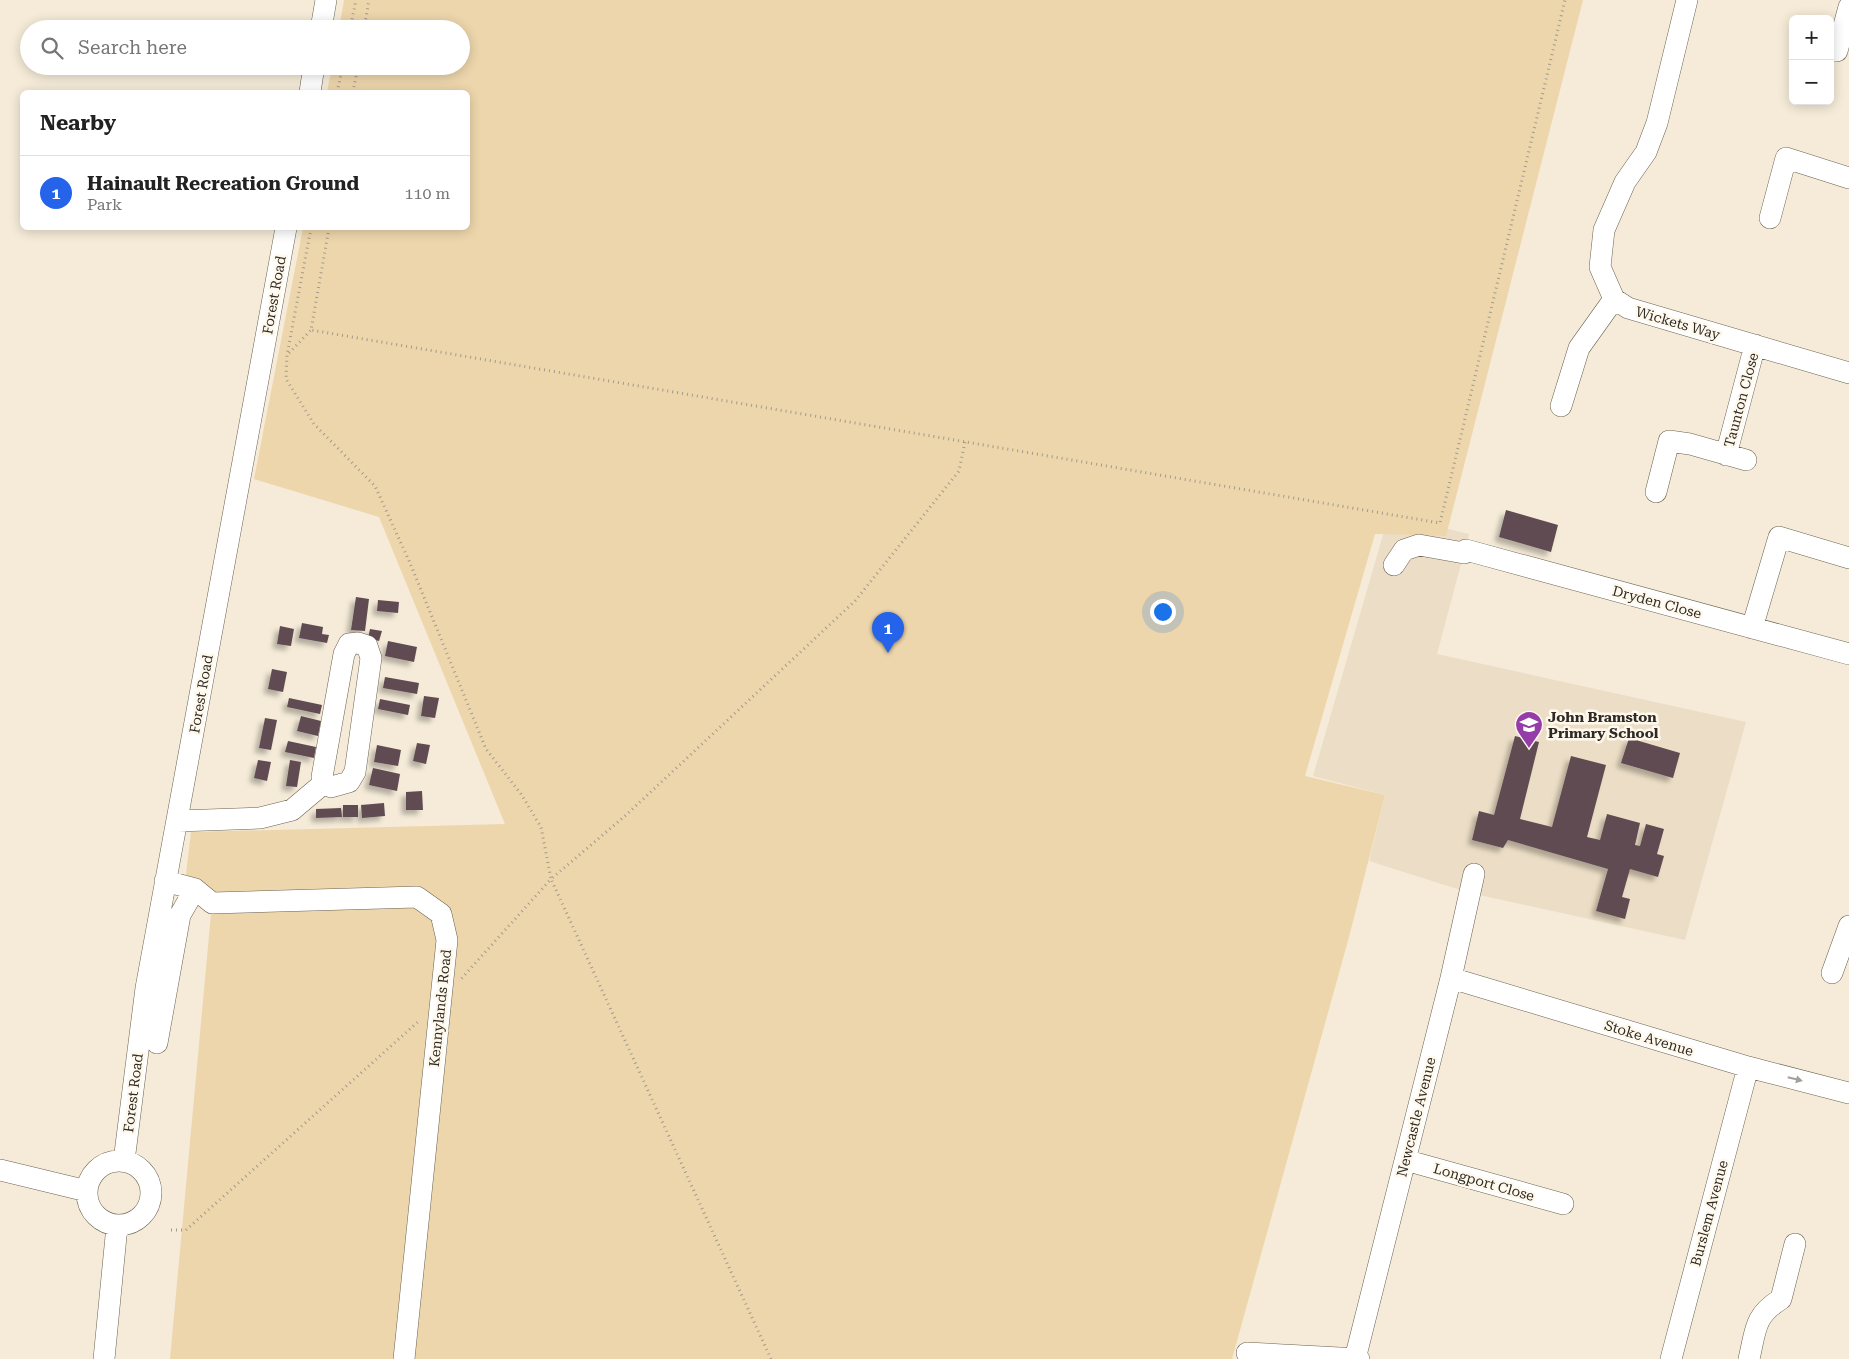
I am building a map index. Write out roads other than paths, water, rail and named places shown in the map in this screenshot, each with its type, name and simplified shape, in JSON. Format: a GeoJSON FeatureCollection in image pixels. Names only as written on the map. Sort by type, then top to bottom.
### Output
{"type":"FeatureCollection","features":[{"type":"Feature","properties":{"kind":"street"},"geometry":{"type":"LineString","coordinates":[[323,20],[326,0]]}},
{"type":"Feature","properties":{"kind":"street"},"geometry":{"type":"LineString","coordinates":[[1561,406],[1579,348],[1614,299],[1600,267],[1604,230],[1625,182],[1646,152],[1657,123],[1687,0]]}},
{"type":"Feature","properties":{"kind":"street"},"geometry":{"type":"LineString","coordinates":[[1836,51],[1849,7]]}},
{"type":"Feature","properties":{"kind":"street"},"geometry":{"type":"LineString","coordinates":[[310,90],[313,75]]}},
{"type":"Feature","properties":{"kind":"street"},"geometry":{"type":"LineString","coordinates":[[1770,218],[1786,158],[1849,178]]}},
{"type":"Feature","properties":{"kind":"street","name":"Forest Road"},"geometry":{"type":"LineString","coordinates":[[124,1161],[146,988],[286,230]]}},
{"type":"Feature","properties":{"kind":"street","name":"Wickets Way"},"geometry":{"type":"LineString","coordinates":[[1614,299],[1628,308],[1849,373]]}},
{"type":"Feature","properties":{"kind":"street","name":"Taunton Close"},"geometry":{"type":"LineString","coordinates":[[1656,492],[1669,441],[1673,440],[1736,457],[1755,345]]}},
{"type":"Feature","properties":{"kind":"street"},"geometry":{"type":"LineString","coordinates":[[1752,628],[1779,537],[1849,558]]}},
{"type":"Feature","properties":{"kind":"street","name":"Dryden Close"},"geometry":{"type":"LineString","coordinates":[[1394,565],[1404,550],[1419,545],[1464,553],[1466,550],[1849,654]]}},
{"type":"Feature","properties":{"kind":"street"},"geometry":{"type":"LineString","coordinates":[[358,643],[367,646],[371,658],[355,772],[349,782],[331,787],[324,783],[322,777],[344,654],[349,644],[358,643]]}},
{"type":"Feature","properties":{"kind":"street"},"geometry":{"type":"LineString","coordinates":[[178,821],[260,818],[292,810],[324,783]]}},
{"type":"Feature","properties":{"kind":"street","name":"Newcastle Avenue"},"geometry":{"type":"LineString","coordinates":[[1355,1359],[1451,978],[1474,874]]}},
{"type":"Feature","properties":{"kind":"street","name":"Kennylands Road"},"geometry":{"type":"LineString","coordinates":[[165,881],[195,889],[212,903],[417,897],[441,914],[447,940],[404,1359]]}},
{"type":"Feature","properties":{"kind":"street"},"geometry":{"type":"LineString","coordinates":[[157,1043],[180,915],[195,889]]}},
{"type":"Feature","properties":{"kind":"street"},"geometry":{"type":"LineString","coordinates":[[1832,973],[1849,926]]}},
{"type":"Feature","properties":{"kind":"street","name":"Stoke Avenue"},"geometry":{"type":"LineString","coordinates":[[1451,978],[1748,1067],[1849,1093]]}},
{"type":"Feature","properties":{"kind":"street","name":"Burslem Avenue"},"geometry":{"type":"LineString","coordinates":[[1671,1359],[1748,1067]]}},
{"type":"Feature","properties":{"kind":"street","name":"Longport Close"},"geometry":{"type":"LineString","coordinates":[[1405,1160],[1563,1204]]}},
{"type":"Feature","properties":{"kind":"street"},"geometry":{"type":"LineString","coordinates":[[124,1161],[135,1165],[144,1172],[150,1182],[151,1196],[142,1216],[133,1222],[117,1226],[106,1223],[96,1217],[90,1208],[86,1191],[95,1169],[107,1163],[124,1161]]}},
{"type":"Feature","properties":{"kind":"street"},"geometry":{"type":"LineString","coordinates":[[0,1170],[86,1191]]}},
{"type":"Feature","properties":{"kind":"street"},"geometry":{"type":"LineString","coordinates":[[104,1359],[117,1226]]}},
{"type":"Feature","properties":{"kind":"street"},"geometry":{"type":"LineString","coordinates":[[1748,1359],[1760,1318],[1765,1310],[1781,1299],[1795,1244]]}},
{"type":"Feature","properties":{"kind":"street"},"geometry":{"type":"LineString","coordinates":[[1247,1353],[1359,1359]]}},
{"type":"Feature","properties":{"kind":"place","name":"Hainault Recreation Ground"},"geometry":{"type":"Point","coordinates":[888,653]}},
{"type":"Feature","properties":{"kind":"place","name":"John Bramston Primary School"},"geometry":{"type":"Point","coordinates":[1529,749]}}]}
